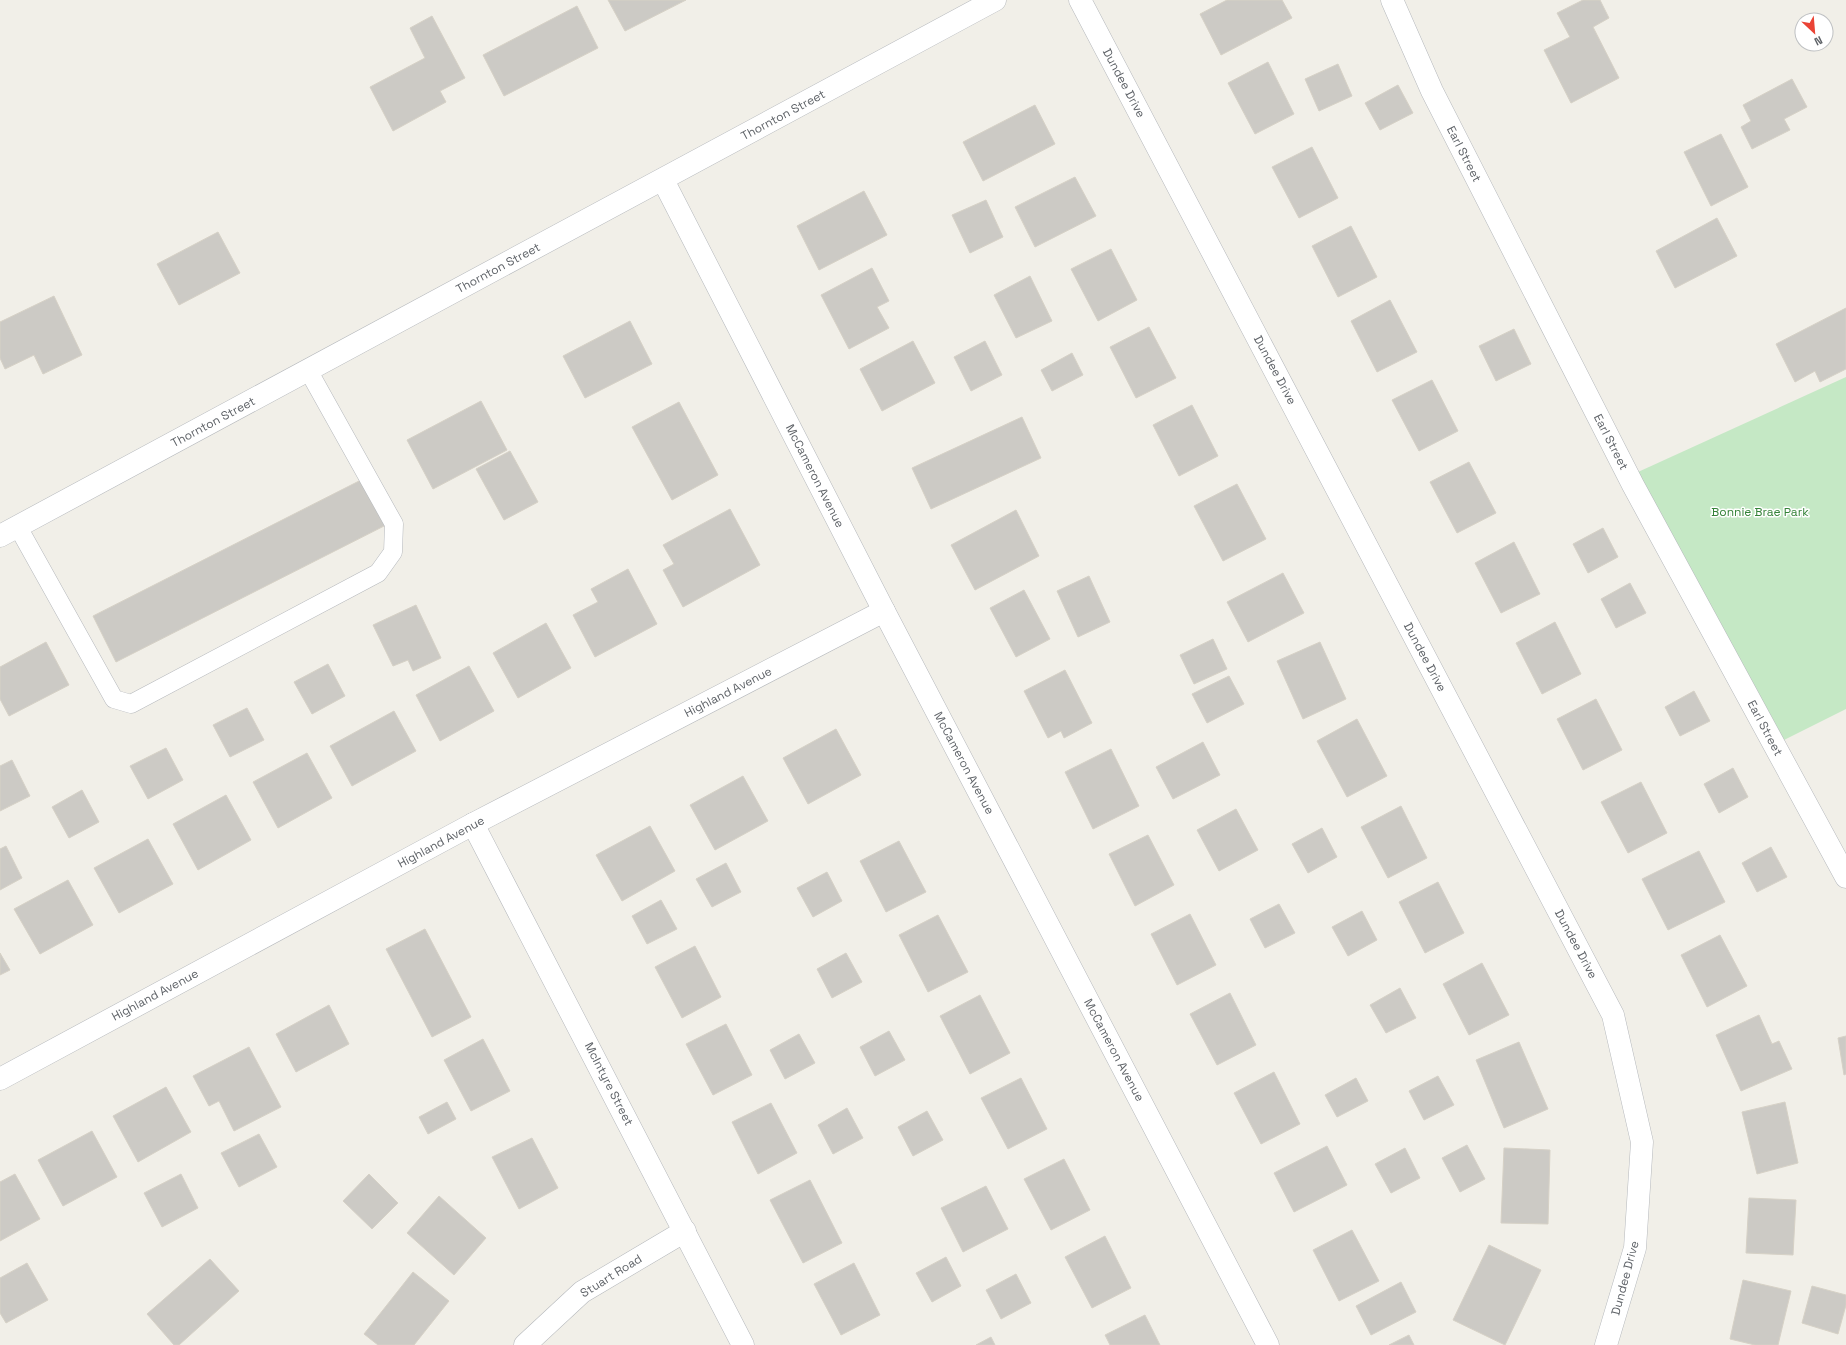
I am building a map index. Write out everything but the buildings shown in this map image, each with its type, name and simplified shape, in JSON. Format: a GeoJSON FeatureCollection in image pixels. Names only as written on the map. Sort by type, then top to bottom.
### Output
{"type":"FeatureCollection","features":[{"type":"Feature","properties":{"kind":"street","name":"Thornton Street"},"geometry":{"type":"LineString","coordinates":[[9,531],[995,0]]}},
{"type":"Feature","properties":{"kind":"street","name":"Dundee Drive"},"geometry":{"type":"LineString","coordinates":[[1080,0],[1613,1015],[1642,1142],[1635,1248],[1606,1345]]}},
{"type":"Feature","properties":{"kind":"street","name":"Earl Street"},"geometry":{"type":"LineString","coordinates":[[1392,0],[1432,91],[1633,485],[1846,877]]}},
{"type":"Feature","properties":{"kind":"street","name":"McCameron Avenue"},"geometry":{"type":"LineString","coordinates":[[663,180],[884,611],[1268,1345]]}},
{"type":"Feature","properties":{"kind":"street","name":"Highland Avenue"},"geometry":{"type":"LineString","coordinates":[[0,1079],[473,824],[884,611]]}},
{"type":"Feature","properties":{"kind":"street","name":"McIntyre Street"},"geometry":{"type":"LineString","coordinates":[[473,824],[743,1345]]}},
{"type":"Feature","properties":{"kind":"street","name":"Stuart Road"},"geometry":{"type":"LineString","coordinates":[[525,1345],[582,1292],[685,1231]]}},
{"type":"Feature","properties":{"kind":"lane"},"geometry":{"type":"LineString","coordinates":[[9,531],[114,699],[131,704],[378,573],[393,552],[394,524],[308,370]]}},
{"type":"Feature","properties":{"kind":"green space","name":"Bonnie Brae Park"},"geometry":{"type":"Polygon","coordinates":[[[1846,377],[1846,709],[1784,740],[1638,472],[1846,377]]]}}]}
